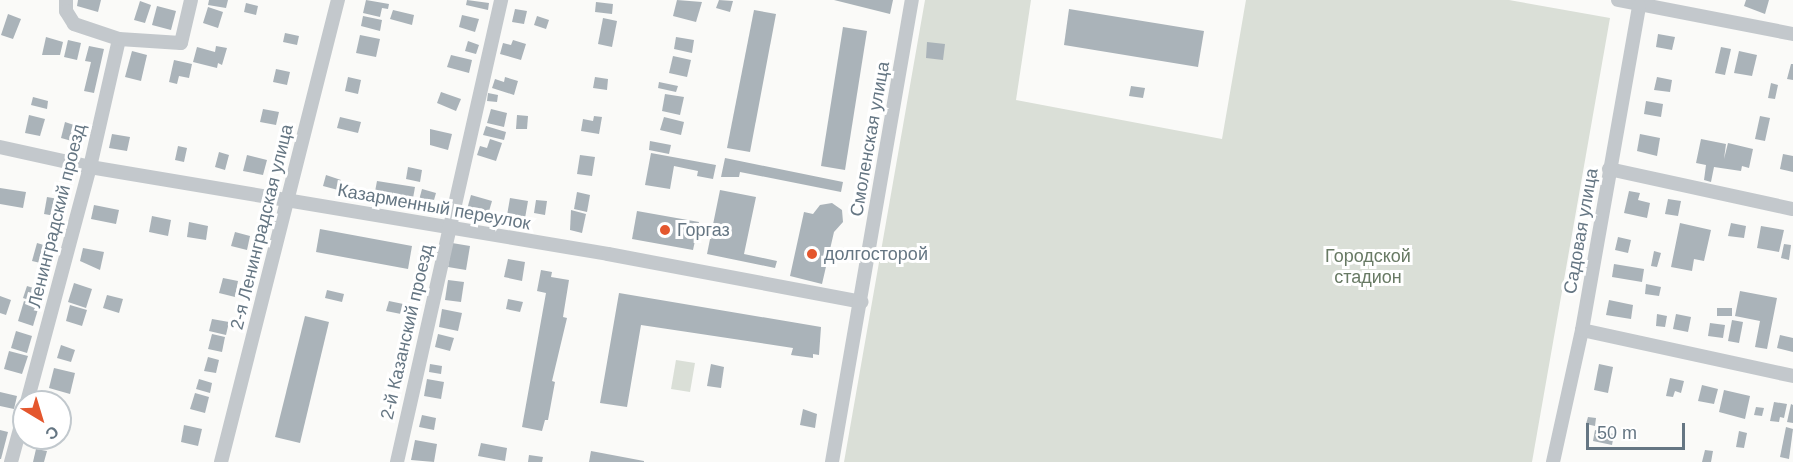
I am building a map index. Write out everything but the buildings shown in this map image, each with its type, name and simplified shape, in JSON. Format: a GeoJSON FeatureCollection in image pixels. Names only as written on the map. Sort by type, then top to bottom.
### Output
{"type":"FeatureCollection","features":[{"type":"Feature","properties":{"kind":"street"},"geometry":{"type":"LineString","coordinates":[[66,0],[66,11],[74,24],[118,39],[181,43],[191,0]]}},
{"type":"Feature","properties":{"kind":"street","name":"2-я Ленинградская улица"},"geometry":{"type":"LineString","coordinates":[[221,462],[338,0]]}},
{"type":"Feature","properties":{"kind":"street","name":"2-й Казанский проезд"},"geometry":{"type":"LineString","coordinates":[[397,462],[501,0]]}},
{"type":"Feature","properties":{"kind":"street","name":"Смоленская улица"},"geometry":{"type":"LineString","coordinates":[[832,462],[912,0]]}},
{"type":"Feature","properties":{"kind":"street"},"geometry":{"type":"LineString","coordinates":[[1618,0],[1639,6],[1793,34]]}},
{"type":"Feature","properties":{"kind":"street","name":"Садовая улица"},"geometry":{"type":"LineString","coordinates":[[1553,462],[1582,330],[1639,6]]}},
{"type":"Feature","properties":{"kind":"street","name":"Ленинградский проезд"},"geometry":{"type":"LineString","coordinates":[[30,390],[90,167],[118,39]]}},
{"type":"Feature","properties":{"kind":"street","name":"Казарменный переулок"},"geometry":{"type":"LineString","coordinates":[[0,147],[90,167],[287,199],[861,302]]}},
{"type":"Feature","properties":{"kind":"street"},"geometry":{"type":"LineString","coordinates":[[1609,169],[1793,209]]}},
{"type":"Feature","properties":{"kind":"street"},"geometry":{"type":"LineString","coordinates":[[1582,330],[1793,376]]}},
{"type":"Feature","properties":{"kind":"green space","name":"Городской стадион"},"geometry":{"type":"Polygon","coordinates":[[[925,0],[1031,0],[1016,100],[1222,139],[1246,0],[1509,0],[1610,18],[1532,462],[844,462],[925,0]]]}},
{"type":"Feature","properties":{"kind":"green space"},"geometry":{"type":"Polygon","coordinates":[[[676,360],[695,363],[690,392],[671,389],[676,360]]]}},
{"type":"Feature","properties":{"kind":"place","name":"Горгаз"},"geometry":{"type":"Point","coordinates":[665,230]}},
{"type":"Feature","properties":{"kind":"place","name":"долгосторой"},"geometry":{"type":"Point","coordinates":[812,254]}}]}
